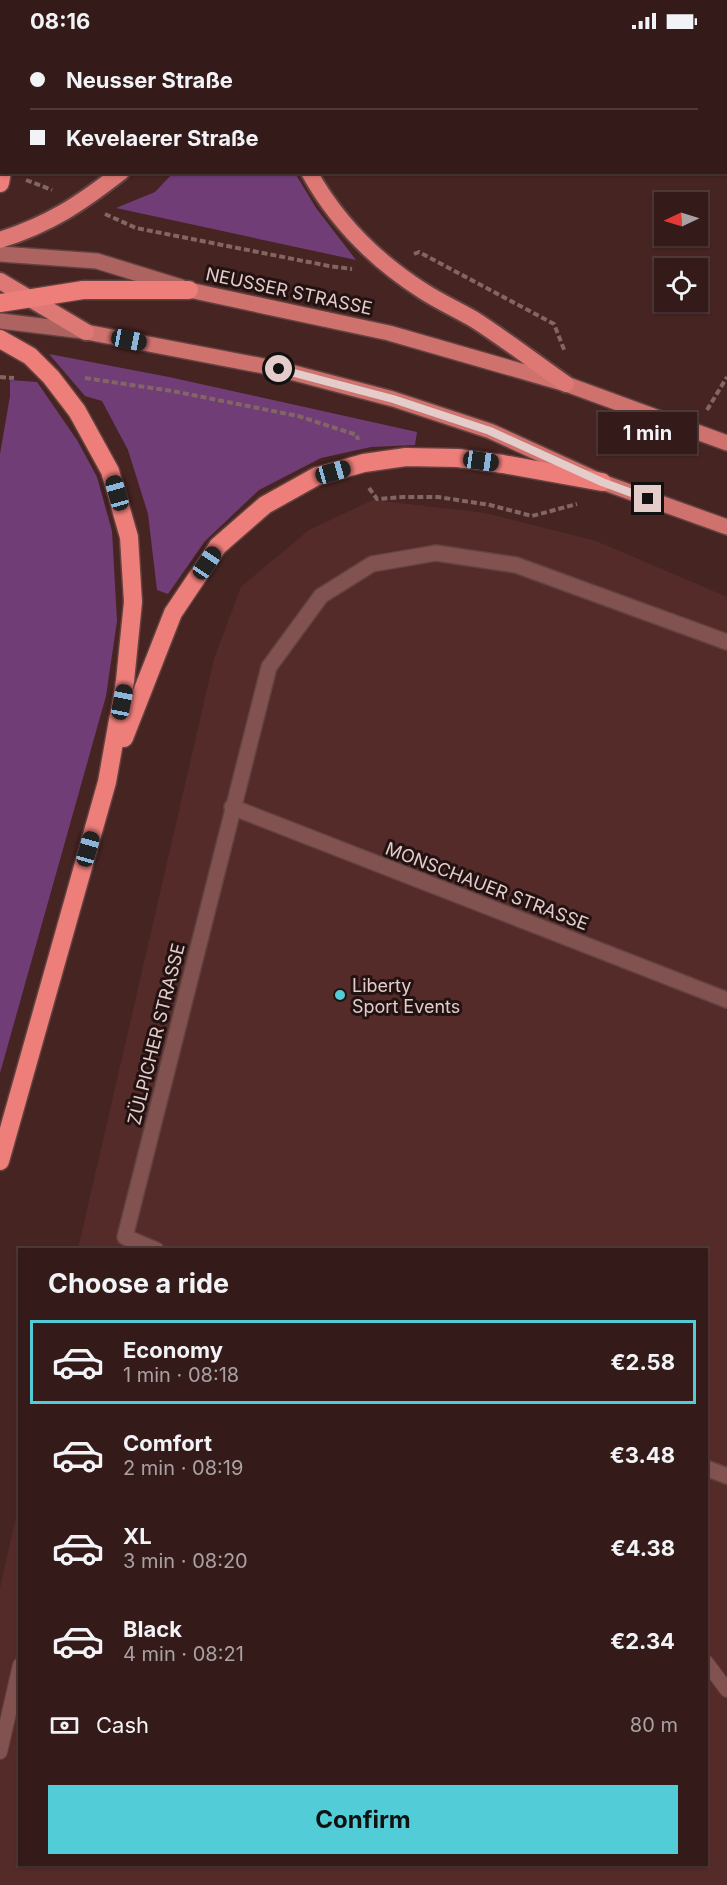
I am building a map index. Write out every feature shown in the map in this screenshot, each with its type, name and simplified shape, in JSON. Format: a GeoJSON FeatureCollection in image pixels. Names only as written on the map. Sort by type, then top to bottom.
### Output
{"type":"FeatureCollection","features":[{"type":"Feature","properties":{"kind":"highway"},"geometry":{"type":"LineString","coordinates":[[0,240],[41,225],[81,204],[118,174]]}},
{"type":"Feature","properties":{"kind":"highway"},"geometry":{"type":"LineString","coordinates":[[310,174],[321,194],[349,230],[382,261],[423,291],[475,320],[566,384]]}},
{"type":"Feature","properties":{"kind":"highway"},"geometry":{"type":"LineString","coordinates":[[0,281],[86,332]]}},
{"type":"Feature","properties":{"kind":"highway"},"geometry":{"type":"LineString","coordinates":[[0,303],[83,290],[189,290]]}},
{"type":"Feature","properties":{"kind":"highway"},"geometry":{"type":"LineString","coordinates":[[0,339],[30,356],[51,377],[77,411],[110,471],[129,537],[133,602],[125,681],[107,782]]}},
{"type":"Feature","properties":{"kind":"highway"},"geometry":{"type":"LineString","coordinates":[[0,1161],[107,782],[173,613],[218,546],[265,505],[317,476],[364,463],[406,457],[458,458],[602,482]]}},
{"type":"Feature","properties":{"kind":"main road","name":"NEUSSER STRASSE"},"geometry":{"type":"LineString","coordinates":[[0,254],[97,261],[189,290],[389,333],[566,384],[727,443]]}},
{"type":"Feature","properties":{"kind":"main road"},"geometry":{"type":"LineString","coordinates":[[0,321],[86,332],[279,369],[393,399],[490,431],[602,482],[727,527]]}},
{"type":"Feature","properties":{"kind":"street"},"geometry":{"type":"LineString","coordinates":[[232,807],[269,667],[321,596],[372,564],[435,553],[516,565],[727,642]]}},
{"type":"Feature","properties":{"kind":"street","name":"MONSCHAUER STRASSE"},"geometry":{"type":"LineString","coordinates":[[232,807],[727,1000]]}},
{"type":"Feature","properties":{"kind":"street","name":"ZÜLPICHER STRASSE"},"geometry":{"type":"LineString","coordinates":[[151,1248],[125,1237],[232,807]]}},
{"type":"Feature","properties":{"kind":"street"},"geometry":{"type":"LineString","coordinates":[[708,1469],[727,1476]]}},
{"type":"Feature","properties":{"kind":"lane"},"geometry":{"type":"LineString","coordinates":[[708,1665],[727,1690]]}},
{"type":"Feature","properties":{"kind":"lane"},"geometry":{"type":"LineString","coordinates":[[0,1752],[18,1674]]}},
{"type":"Feature","properties":{"kind":"path","name":"NEUSSER STRASSE"},"geometry":{"type":"LineString","coordinates":[[24,180],[136,228],[358,270],[382,261]]}},
{"type":"Feature","properties":{"kind":"path"},"geometry":{"type":"LineString","coordinates":[[0,377],[81,377],[172,391],[298,416],[357,435],[369,489],[377,499],[438,497],[490,505],[532,516],[586,502]]}},
{"type":"Feature","properties":{"kind":"path"},"geometry":{"type":"LineString","coordinates":[[694,431],[727,377]]}},
{"type":"Feature","properties":{"kind":"shaded area"},"geometry":{"type":"Polygon","coordinates":[[[172,174],[296,174],[316,208],[356,260],[116,208],[155,192],[172,174]]]}},
{"type":"Feature","properties":{"kind":"shaded area"},"geometry":{"type":"Polygon","coordinates":[[[49,354],[169,377],[417,432],[415,445],[371,447],[321,458],[259,490],[205,541],[168,594],[157,590],[148,514],[128,450],[102,401],[85,396],[49,354]]]}},
{"type":"Feature","properties":{"kind":"shaded area"},"geometry":{"type":"Polygon","coordinates":[[[10,380],[37,382],[77,440],[97,477],[112,531],[117,621],[106,696],[0,1073],[0,454],[10,396],[10,380]]]}},
{"type":"Feature","properties":{"kind":"shaded area"},"geometry":{"type":"Polygon","coordinates":[[[373,500],[485,513],[596,541],[727,597],[727,1885],[0,1885],[0,1588],[18,1508],[18,1866],[708,1866],[708,1248],[78,1248],[214,659],[241,587],[309,530],[373,500]]]}},
{"type":"Feature","properties":{"kind":"place","name":"Liberty Sport Events"},"geometry":{"type":"Point","coordinates":[340,995]}},
{"type":"Feature","properties":{"kind":"route"},"geometry":{"type":"LineString","coordinates":[[279,369],[393,399],[490,431],[602,482],[648,499]]}}]}
